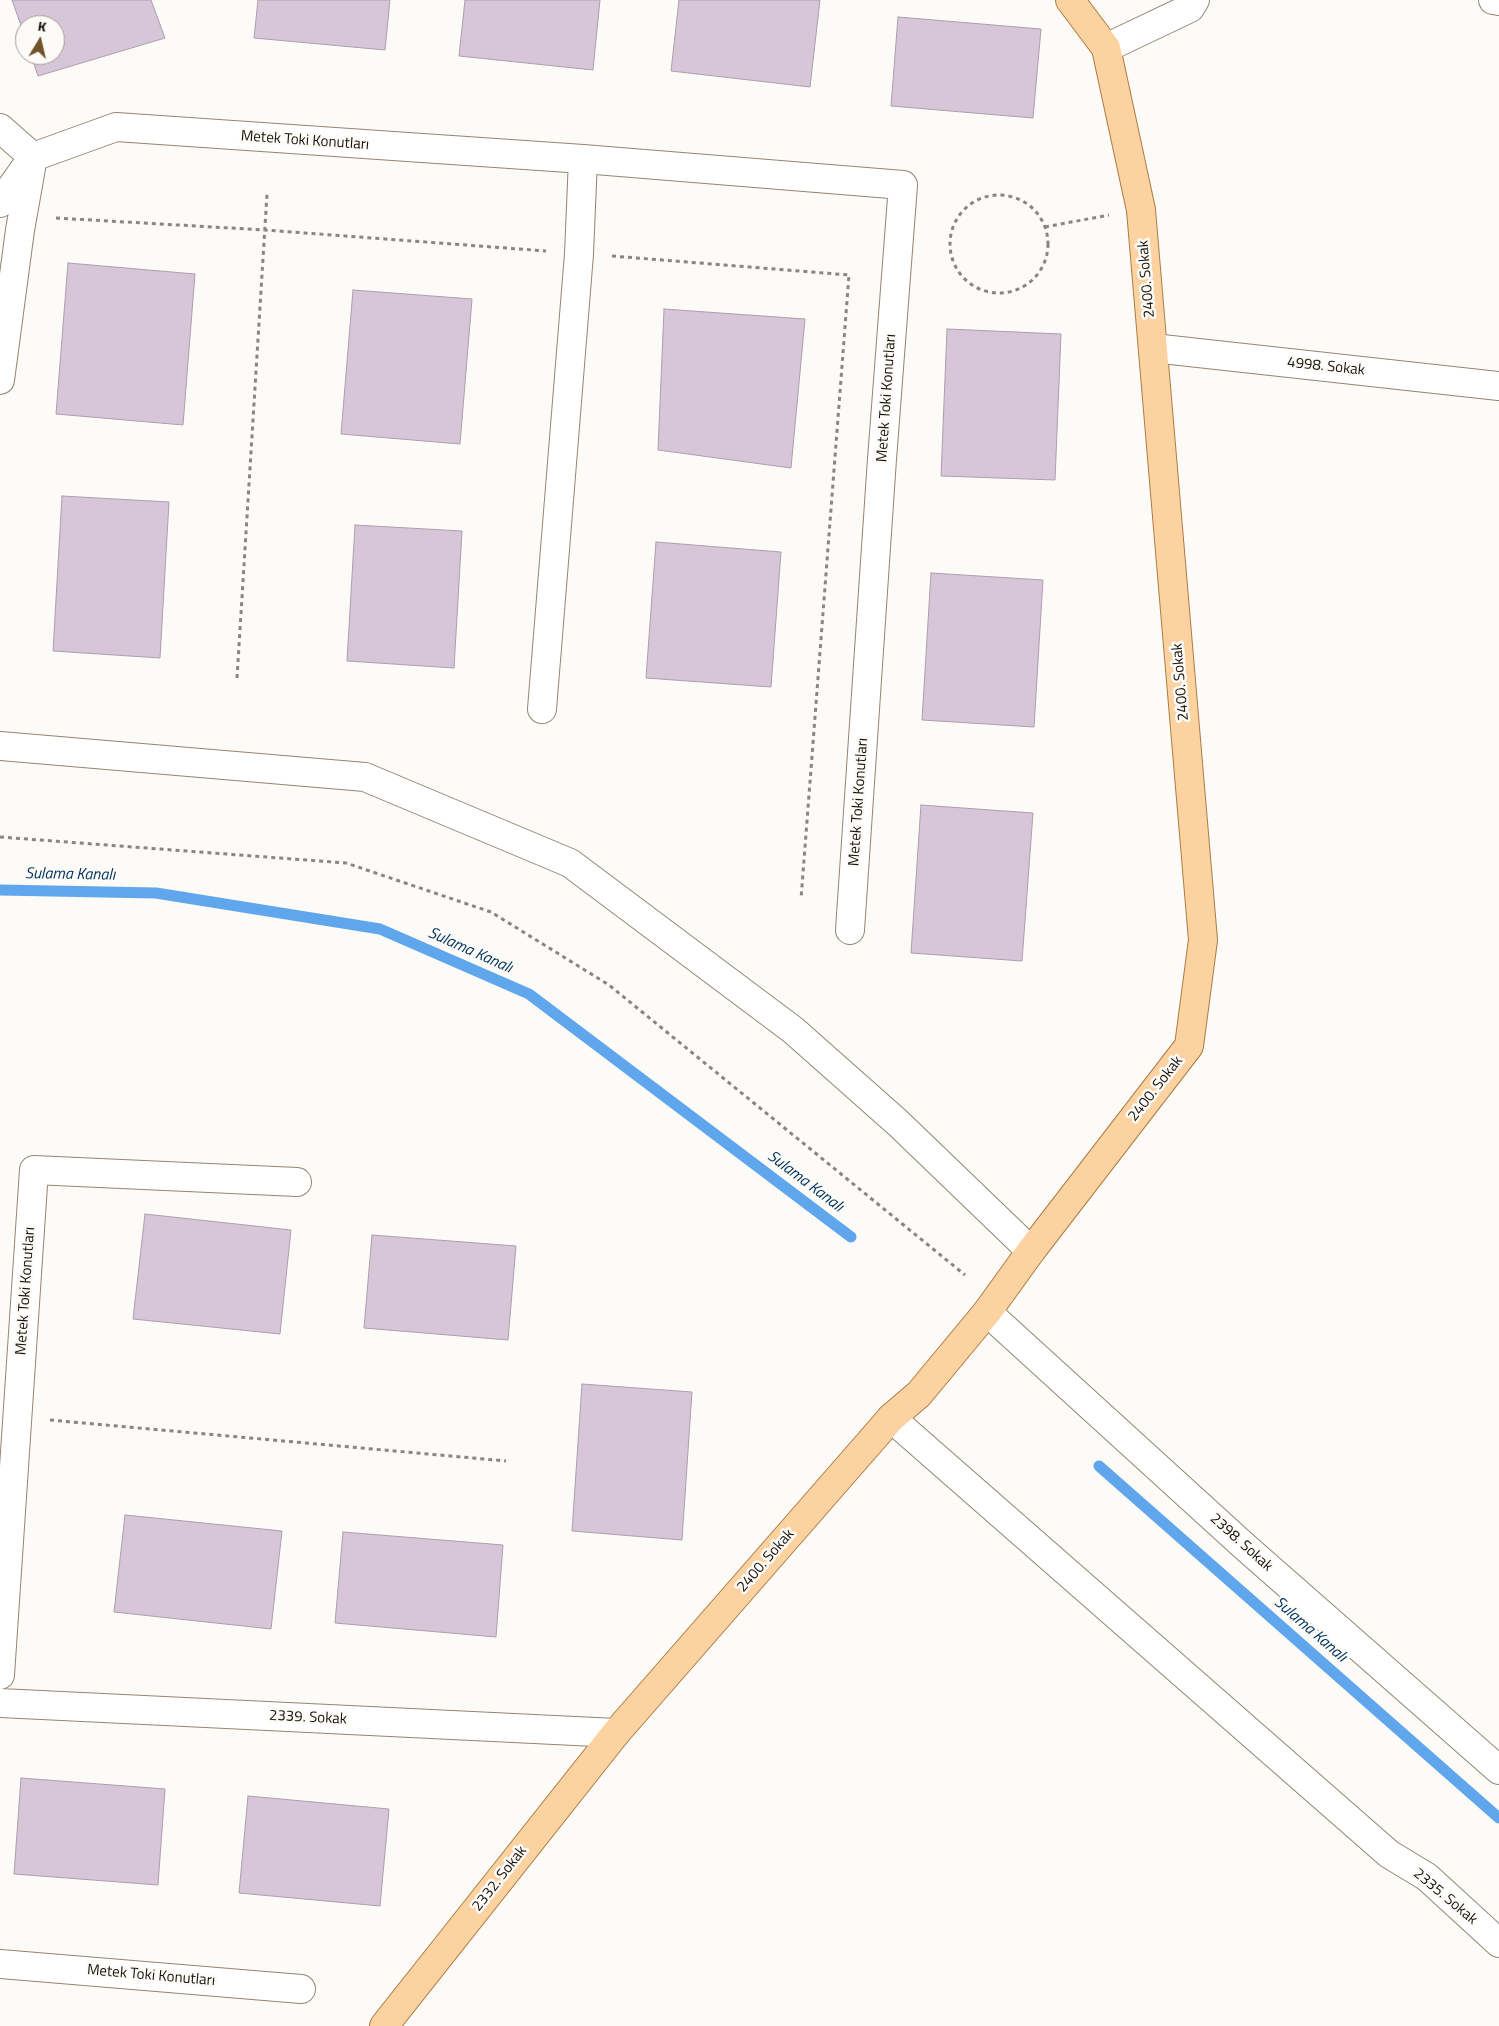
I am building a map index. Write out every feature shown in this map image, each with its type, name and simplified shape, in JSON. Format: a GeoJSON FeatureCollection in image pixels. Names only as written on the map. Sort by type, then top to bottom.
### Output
{"type":"FeatureCollection","features":[{"type":"Feature","properties":{"kind":"main road","name":"2400. Sokak"},"geometry":{"type":"LineString","coordinates":[[616,1733],[891,1418],[919,1394],[987,1312],[1031,1251],[1189,1046],[1203,940],[1141,210],[1106,48],[1070,0]]}},
{"type":"Feature","properties":{"kind":"main road","name":"2332. Sokak"},"geometry":{"type":"LineString","coordinates":[[384,2026],[616,1733]]}},
{"type":"Feature","properties":{"kind":"street"},"geometry":{"type":"LineString","coordinates":[[1106,48],[1190,8],[1195,0]]}},
{"type":"Feature","properties":{"kind":"street"},"geometry":{"type":"LineString","coordinates":[[1493,0],[1499,1]]}},
{"type":"Feature","properties":{"kind":"street","name":"Metek Toki Konutları"},"geometry":{"type":"LineString","coordinates":[[33,158],[116,127],[584,159],[903,185],[882,459],[850,930]]}},
{"type":"Feature","properties":{"kind":"street"},"geometry":{"type":"LineString","coordinates":[[0,128],[33,158]]}},
{"type":"Feature","properties":{"kind":"street"},"geometry":{"type":"LineString","coordinates":[[0,202],[33,158]]}},
{"type":"Feature","properties":{"kind":"street"},"geometry":{"type":"LineString","coordinates":[[0,380],[20,230],[33,158]]}},
{"type":"Feature","properties":{"kind":"street"},"geometry":{"type":"LineString","coordinates":[[542,709],[579,254],[584,159]]}},
{"type":"Feature","properties":{"kind":"street","name":"4998. Sokak"},"geometry":{"type":"LineString","coordinates":[[1153,348],[1499,386]]}},
{"type":"Feature","properties":{"kind":"street"},"geometry":{"type":"LineString","coordinates":[[0,746],[364,777],[570,864],[793,1030],[898,1123],[1031,1251]]}},
{"type":"Feature","properties":{"kind":"street","name":"Metek Toki Konutları"},"geometry":{"type":"LineString","coordinates":[[0,1675],[34,1170],[297,1182]]}},
{"type":"Feature","properties":{"kind":"street","name":"2398. Sokak"},"geometry":{"type":"LineString","coordinates":[[987,1312],[1244,1546],[1499,1770]]}},
{"type":"Feature","properties":{"kind":"street","name":"2335. Sokak"},"geometry":{"type":"LineString","coordinates":[[891,1418],[1389,1854],[1427,1877],[1499,1943]]}},
{"type":"Feature","properties":{"kind":"street","name":"2339. Sokak"},"geometry":{"type":"LineString","coordinates":[[0,1703],[616,1733]]}},
{"type":"Feature","properties":{"kind":"street","name":"Metek Toki Konutları"},"geometry":{"type":"LineString","coordinates":[[0,1964],[301,1989]]}},
{"type":"Feature","properties":{"kind":"path"},"geometry":{"type":"LineString","coordinates":[[237,678],[267,194]]}},
{"type":"Feature","properties":{"kind":"path"},"geometry":{"type":"LineString","coordinates":[[990,195],[1008,195],[1023,201],[1036,212],[1045,227],[1048,242],[1046,257],[1040,272],[1029,283],[1015,290],[999,293],[984,291],[970,284],[958,273],[951,259],[949,242],[952,226],[961,211],[974,201],[990,195]]}},
{"type":"Feature","properties":{"kind":"path"},"geometry":{"type":"LineString","coordinates":[[1045,227],[1141,210]]}},
{"type":"Feature","properties":{"kind":"path"},"geometry":{"type":"LineString","coordinates":[[53,218],[265,230],[849,274],[802,899]]}},
{"type":"Feature","properties":{"kind":"path"},"geometry":{"type":"LineString","coordinates":[[0,837],[346,863],[491,912],[609,985],[964,1276]]}},
{"type":"Feature","properties":{"kind":"path"},"geometry":{"type":"LineString","coordinates":[[17,1417],[506,1461]]}},
{"type":"Feature","properties":{"kind":"building"},"geometry":{"type":"Polygon","coordinates":[[[12,0],[151,0],[165,38],[38,76],[34,65],[65,65],[65,15],[17,15],[12,0]]]}},
{"type":"Feature","properties":{"kind":"building"},"geometry":{"type":"Polygon","coordinates":[[[258,0],[390,0],[385,50],[254,38],[258,0]]]}},
{"type":"Feature","properties":{"kind":"building"},"geometry":{"type":"Polygon","coordinates":[[[465,0],[600,0],[593,70],[459,56],[465,0]]]}},
{"type":"Feature","properties":{"kind":"building"},"geometry":{"type":"Polygon","coordinates":[[[679,0],[820,0],[810,87],[671,71],[679,0]]]}},
{"type":"Feature","properties":{"kind":"building"},"geometry":{"type":"Polygon","coordinates":[[[898,17],[1041,29],[1033,118],[891,106],[898,17]]]}},
{"type":"Feature","properties":{"kind":"building"},"geometry":{"type":"Polygon","coordinates":[[[68,263],[195,274],[183,425],[56,414],[68,263]]]}},
{"type":"Feature","properties":{"kind":"building"},"geometry":{"type":"Polygon","coordinates":[[[353,290],[472,299],[460,444],[341,434],[353,290]]]}},
{"type":"Feature","properties":{"kind":"building"},"geometry":{"type":"Polygon","coordinates":[[[664,309],[805,319],[791,468],[658,450],[664,309]]]}},
{"type":"Feature","properties":{"kind":"building"},"geometry":{"type":"Polygon","coordinates":[[[947,329],[1061,334],[1055,480],[941,476],[947,329]]]}},
{"type":"Feature","properties":{"kind":"building"},"geometry":{"type":"Polygon","coordinates":[[[62,496],[169,502],[160,658],[53,651],[62,496]]]}},
{"type":"Feature","properties":{"kind":"building"},"geometry":{"type":"Polygon","coordinates":[[[355,525],[462,531],[454,668],[347,661],[355,525]]]}},
{"type":"Feature","properties":{"kind":"building"},"geometry":{"type":"Polygon","coordinates":[[[656,542],[781,552],[771,687],[646,678],[656,542]]]}},
{"type":"Feature","properties":{"kind":"building"},"geometry":{"type":"Polygon","coordinates":[[[931,573],[1043,580],[1034,727],[922,720],[931,573]]]}},
{"type":"Feature","properties":{"kind":"building"},"geometry":{"type":"Polygon","coordinates":[[[921,805],[1033,813],[1022,961],[911,953],[921,805]]]}},
{"type":"Feature","properties":{"kind":"building"},"geometry":{"type":"Polygon","coordinates":[[[145,1214],[291,1230],[280,1334],[133,1319],[145,1214]]]}},
{"type":"Feature","properties":{"kind":"building"},"geometry":{"type":"Polygon","coordinates":[[[372,1235],[516,1246],[508,1340],[364,1328],[372,1235]]]}},
{"type":"Feature","properties":{"kind":"building"},"geometry":{"type":"Polygon","coordinates":[[[582,1384],[692,1392],[682,1540],[572,1531],[582,1384]]]}},
{"type":"Feature","properties":{"kind":"building"},"geometry":{"type":"Polygon","coordinates":[[[125,1515],[282,1531],[271,1629],[114,1612],[125,1515]]]}},
{"type":"Feature","properties":{"kind":"building"},"geometry":{"type":"Polygon","coordinates":[[[343,1532],[503,1545],[496,1637],[335,1623],[343,1532]]]}},
{"type":"Feature","properties":{"kind":"building"},"geometry":{"type":"Polygon","coordinates":[[[21,1778],[165,1789],[158,1885],[14,1874],[21,1778]]]}},
{"type":"Feature","properties":{"kind":"building"},"geometry":{"type":"Polygon","coordinates":[[[248,1796],[389,1809],[380,1906],[239,1893],[248,1796]]]}},
{"type":"Feature","properties":{"kind":"waterway","name":"Sulama Kanalı"},"geometry":{"type":"LineString","coordinates":[[0,890],[156,893],[380,929],[529,994],[851,1237]]}},
{"type":"Feature","properties":{"kind":"waterway","name":"Sulama Kanalı"},"geometry":{"type":"LineString","coordinates":[[1099,1466],[1499,1818]]}}]}
